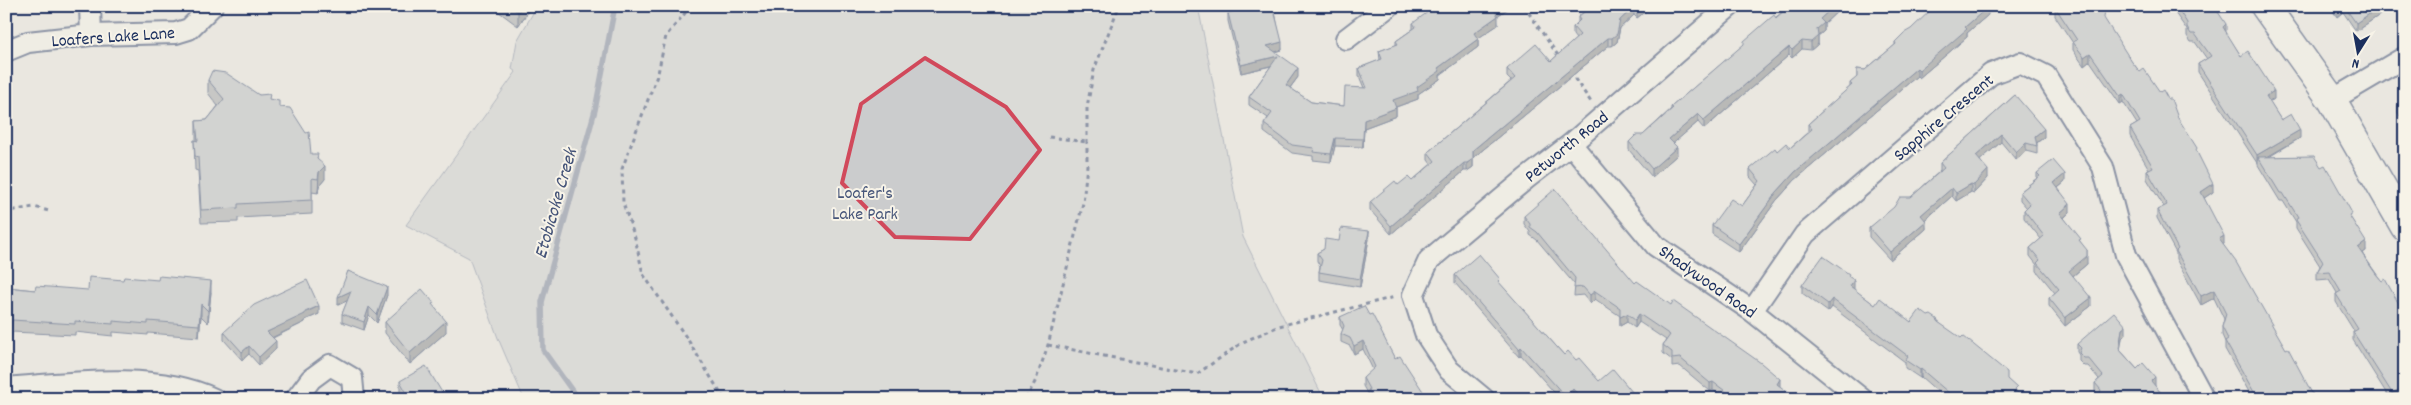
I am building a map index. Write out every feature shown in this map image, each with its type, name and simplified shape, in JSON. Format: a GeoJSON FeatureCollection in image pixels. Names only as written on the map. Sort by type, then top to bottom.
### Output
{"type":"FeatureCollection","features":[{"type":"Feature","properties":{"kind":"street"},"geometry":{"type":"LineString","coordinates":[[90,6],[91,35]]}},
{"type":"Feature","properties":{"kind":"street","name":"Loafers Lake Lane"},"geometry":{"type":"LineString","coordinates":[[6,51],[28,42],[91,35],[176,33],[189,29],[212,6]]}},
{"type":"Feature","properties":{"kind":"street"},"geometry":{"type":"LineString","coordinates":[[1346,40],[1389,6]]}},
{"type":"Feature","properties":{"kind":"street","name":"Petworth Road"},"geometry":{"type":"LineString","coordinates":[[1404,296],[1429,260],[1527,178],[1571,144],[1730,6]]}},
{"type":"Feature","properties":{"kind":"street"},"geometry":{"type":"LineString","coordinates":[[2265,6],[2332,100],[2405,228]]}},
{"type":"Feature","properties":{"kind":"street"},"geometry":{"type":"LineString","coordinates":[[2332,100],[2405,57]]}},
{"type":"Feature","properties":{"kind":"street","name":"Sapphire Crescent"},"geometry":{"type":"LineString","coordinates":[[1752,312],[1805,234],[1991,74],[2020,63],[2046,76],[2103,167],[2126,255],[2204,399]]}},
{"type":"Feature","properties":{"kind":"street","name":"Shadywood Road"},"geometry":{"type":"LineString","coordinates":[[1571,144],[1656,246],[1752,312],[1862,399]]}},
{"type":"Feature","properties":{"kind":"street"},"geometry":{"type":"LineString","coordinates":[[1404,296],[1449,370],[1484,399]]}},
{"type":"Feature","properties":{"kind":"street"},"geometry":{"type":"LineString","coordinates":[[296,399],[311,379],[330,365],[352,378],[354,399]]}},
{"type":"Feature","properties":{"kind":"street"},"geometry":{"type":"LineString","coordinates":[[6,388],[106,390],[161,384],[203,393],[214,399]]}},
{"type":"Feature","properties":{"kind":"path"},"geometry":{"type":"LineString","coordinates":[[691,6],[666,36],[658,73],[622,169],[623,203],[635,238],[643,274],[688,340],[724,399]]}},
{"type":"Feature","properties":{"kind":"path"},"geometry":{"type":"LineString","coordinates":[[1026,399],[1036,380],[1048,345],[1083,203],[1087,107],[1094,70],[1119,6]]}},
{"type":"Feature","properties":{"kind":"path"},"geometry":{"type":"LineString","coordinates":[[1524,6],[1561,60]]}},
{"type":"Feature","properties":{"kind":"path"},"geometry":{"type":"LineString","coordinates":[[1567,68],[1593,106]]}},
{"type":"Feature","properties":{"kind":"path"},"geometry":{"type":"LineString","coordinates":[[1049,137],[1087,142]]}},
{"type":"Feature","properties":{"kind":"path"},"geometry":{"type":"LineString","coordinates":[[6,214],[9,211],[34,207],[49,211]]}},
{"type":"Feature","properties":{"kind":"path"},"geometry":{"type":"LineString","coordinates":[[1048,345],[1197,374],[1243,342],[1279,326],[1404,296]]}},
{"type":"Feature","properties":{"kind":"highlighted area"},"geometry":{"type":"Polygon","coordinates":[[[925,58],[1006,107],[1040,150],[970,239],[895,237],[842,183],[861,104],[925,58]]]}},
{"type":"Feature","properties":{"kind":"green space","name":"Loafer's Lake Park"},"geometry":{"type":"Polygon","coordinates":[[[537,6],[1198,6],[1243,237],[1324,399],[524,399],[498,338],[469,258],[406,225],[516,72],[512,69],[517,41],[537,6]]]}},
{"type":"Feature","properties":{"kind":"building"},"geometry":{"type":"Polygon","coordinates":[[[510,6],[522,6],[518,12],[510,6]]]}},
{"type":"Feature","properties":{"kind":"building"},"geometry":{"type":"Polygon","coordinates":[[[1256,6],[1273,6],[1282,42],[1267,46],[1298,68],[1286,85],[1311,102],[1344,106],[1345,87],[1367,88],[1359,68],[1382,59],[1379,51],[1398,44],[1396,41],[1416,27],[1413,23],[1436,6],[1499,6],[1494,10],[1498,16],[1474,33],[1478,39],[1438,68],[1440,71],[1417,87],[1418,91],[1393,100],[1396,108],[1364,120],[1363,139],[1335,138],[1331,154],[1313,152],[1314,148],[1292,145],[1264,124],[1272,113],[1249,97],[1278,56],[1241,65],[1228,13],[1256,6]]]}},
{"type":"Feature","properties":{"kind":"building"},"geometry":{"type":"Polygon","coordinates":[[[1591,6],[1642,6],[1637,10],[1634,7],[1620,20],[1617,34],[1612,38],[1608,38],[1473,150],[1473,159],[1464,163],[1391,226],[1370,202],[1395,181],[1398,185],[1408,177],[1412,181],[1435,161],[1428,152],[1515,78],[1507,69],[1536,44],[1551,61],[1580,35],[1573,27],[1580,20],[1578,17],[1591,6]]]}},
{"type":"Feature","properties":{"kind":"building"},"geometry":{"type":"Polygon","coordinates":[[[1789,6],[1834,6],[1820,19],[1824,23],[1817,29],[1818,36],[1811,42],[1802,41],[1792,50],[1789,47],[1704,120],[1698,114],[1669,139],[1677,147],[1652,169],[1629,142],[1636,135],[1643,135],[1673,108],[1671,107],[1744,44],[1744,41],[1774,15],[1776,18],[1789,6]]]}},
{"type":"Feature","properties":{"kind":"building"},"geometry":{"type":"Polygon","coordinates":[[[1935,6],[1988,7],[1965,27],[1967,29],[1952,42],[1919,70],[1917,68],[1795,172],[1776,193],[1739,244],[1712,225],[1731,199],[1742,206],[1760,181],[1750,169],[1775,148],[1777,151],[1786,143],[1790,148],[1812,129],[1808,124],[1852,85],[1850,83],[1857,77],[1857,69],[1865,70],[1896,44],[1895,42],[1904,33],[1911,29],[1935,6]]]}},
{"type":"Feature","properties":{"kind":"building"},"geometry":{"type":"Polygon","coordinates":[[[2104,6],[2104,18],[2132,62],[2140,72],[2144,69],[2160,92],[2163,90],[2168,99],[2171,99],[2178,118],[2197,148],[2196,150],[2213,184],[2201,192],[2224,236],[2219,239],[2236,262],[2286,349],[2288,348],[2315,399],[2258,399],[2225,341],[2228,339],[2222,327],[2226,314],[2214,290],[2201,296],[2176,251],[2178,249],[2157,210],[2167,205],[2147,170],[2153,167],[2130,128],[2140,122],[2123,94],[2120,96],[2090,53],[2084,57],[2073,42],[2077,40],[2055,7],[2104,6]]]}},
{"type":"Feature","properties":{"kind":"building"},"geometry":{"type":"Polygon","coordinates":[[[2176,6],[2214,6],[2226,24],[2223,27],[2241,56],[2248,51],[2274,91],[2266,96],[2281,120],[2291,114],[2300,130],[2257,155],[2198,64],[2211,56],[2195,34],[2191,34],[2187,28],[2187,23],[2176,6]]]}},
{"type":"Feature","properties":{"kind":"building"},"geometry":{"type":"Polygon","coordinates":[[[2344,6],[2381,6],[2356,23],[2344,6]]]}},
{"type":"Feature","properties":{"kind":"building"},"geometry":{"type":"Polygon","coordinates":[[[212,71],[226,73],[259,95],[270,94],[269,99],[279,101],[279,107],[290,108],[306,133],[309,132],[311,154],[318,154],[317,159],[325,166],[319,172],[318,179],[312,178],[312,200],[238,204],[238,208],[201,210],[198,157],[195,156],[194,140],[198,141],[196,121],[207,120],[224,99],[208,80],[212,71]]]}},
{"type":"Feature","properties":{"kind":"building"},"geometry":{"type":"Polygon","coordinates":[[[2015,95],[2044,129],[2035,136],[2037,146],[2026,143],[2016,152],[2001,134],[1976,156],[1988,170],[1974,185],[1971,184],[1956,193],[1952,188],[1921,215],[1926,221],[1890,252],[1869,228],[1894,207],[1900,197],[1911,197],[1944,168],[1940,163],[2015,95]]]}},
{"type":"Feature","properties":{"kind":"building"},"geometry":{"type":"Polygon","coordinates":[[[2405,101],[2405,116],[2398,105],[2405,101]]]}},
{"type":"Feature","properties":{"kind":"building"},"geometry":{"type":"Polygon","coordinates":[[[2314,156],[2321,167],[2325,165],[2352,213],[2349,215],[2366,242],[2358,248],[2382,281],[2385,279],[2405,315],[2405,320],[2399,324],[2405,334],[2405,397],[2400,389],[2392,393],[2353,332],[2358,329],[2336,294],[2341,291],[2329,271],[2317,272],[2323,262],[2296,220],[2298,217],[2283,193],[2280,193],[2258,157],[2314,156]]]}},
{"type":"Feature","properties":{"kind":"building"},"geometry":{"type":"Polygon","coordinates":[[[2053,160],[2065,174],[2054,183],[2070,204],[2060,213],[2081,239],[2079,240],[2087,250],[2087,256],[2069,271],[2091,298],[2065,318],[2049,298],[2059,289],[2037,263],[2040,260],[2030,248],[2044,236],[2024,210],[2030,204],[2020,192],[2040,176],[2037,173],[2053,160]]]}},
{"type":"Feature","properties":{"kind":"building"},"geometry":{"type":"Polygon","coordinates":[[[1555,189],[1635,283],[1637,281],[1671,305],[1673,301],[1761,363],[1780,379],[1777,384],[1793,396],[1791,399],[1736,399],[1713,382],[1710,383],[1680,358],[1672,359],[1672,352],[1663,345],[1670,335],[1639,314],[1635,320],[1627,314],[1620,317],[1620,308],[1595,291],[1590,295],[1583,287],[1574,288],[1575,278],[1537,232],[1530,227],[1524,216],[1555,189]]]}},
{"type":"Feature","properties":{"kind":"building"},"geometry":{"type":"Polygon","coordinates":[[[1341,228],[1369,231],[1360,279],[1319,272],[1322,260],[1317,253],[1324,249],[1325,239],[1339,241],[1341,228]]]}},
{"type":"Feature","properties":{"kind":"building"},"geometry":{"type":"Polygon","coordinates":[[[1479,254],[1500,279],[1498,281],[1564,355],[1568,351],[1576,360],[1579,358],[1599,381],[1613,369],[1633,393],[1636,392],[1640,399],[1582,399],[1573,389],[1565,396],[1521,347],[1519,349],[1455,275],[1479,254]]]}},
{"type":"Feature","properties":{"kind":"building"},"geometry":{"type":"Polygon","coordinates":[[[1823,256],[1849,274],[1848,276],[1854,280],[1850,286],[1875,305],[1880,298],[1911,322],[1920,310],[1928,316],[1931,315],[1937,319],[1938,322],[1961,338],[1963,336],[2007,372],[2007,379],[2025,399],[1956,399],[1921,369],[1905,360],[1908,356],[1832,299],[1828,304],[1802,285],[1823,256]]]}},
{"type":"Feature","properties":{"kind":"building"},"geometry":{"type":"Polygon","coordinates":[[[348,271],[387,287],[377,315],[369,307],[364,322],[342,314],[351,291],[338,297],[348,271]]]}},
{"type":"Feature","properties":{"kind":"building"},"geometry":{"type":"Polygon","coordinates":[[[159,276],[211,281],[208,311],[201,304],[199,325],[148,321],[148,324],[113,321],[113,324],[75,321],[75,324],[12,320],[11,329],[6,328],[6,287],[35,290],[36,286],[88,290],[89,277],[123,280],[124,277],[158,280],[159,276]]]}},
{"type":"Feature","properties":{"kind":"building"},"geometry":{"type":"Polygon","coordinates":[[[307,280],[319,306],[267,332],[276,341],[259,357],[249,346],[242,352],[224,332],[254,305],[307,280]]]}},
{"type":"Feature","properties":{"kind":"building"},"geometry":{"type":"Polygon","coordinates":[[[422,289],[446,321],[410,353],[385,322],[422,289]]]}},
{"type":"Feature","properties":{"kind":"building"},"geometry":{"type":"Polygon","coordinates":[[[1364,306],[1369,315],[1372,314],[1395,359],[1400,356],[1428,399],[1405,399],[1403,396],[1398,399],[1375,399],[1368,391],[1369,389],[1363,378],[1375,367],[1363,341],[1354,346],[1350,338],[1341,334],[1344,326],[1340,317],[1364,306]]]}},
{"type":"Feature","properties":{"kind":"building"},"geometry":{"type":"Polygon","coordinates":[[[2114,312],[2126,326],[2122,329],[2119,349],[2137,369],[2143,363],[2155,377],[2151,381],[2166,399],[2106,399],[2100,393],[2101,390],[2095,383],[2103,376],[2088,358],[2084,358],[2079,353],[2081,348],[2077,344],[2114,312]]]}},
{"type":"Feature","properties":{"kind":"building"},"geometry":{"type":"Polygon","coordinates":[[[426,366],[446,399],[406,399],[405,397],[408,395],[400,381],[426,366]]]}},
{"type":"Feature","properties":{"kind":"waterway","name":"Etobicoke Creek"},"geometry":{"type":"LineString","coordinates":[[578,399],[543,350],[542,302],[595,110],[615,6]]}}]}
